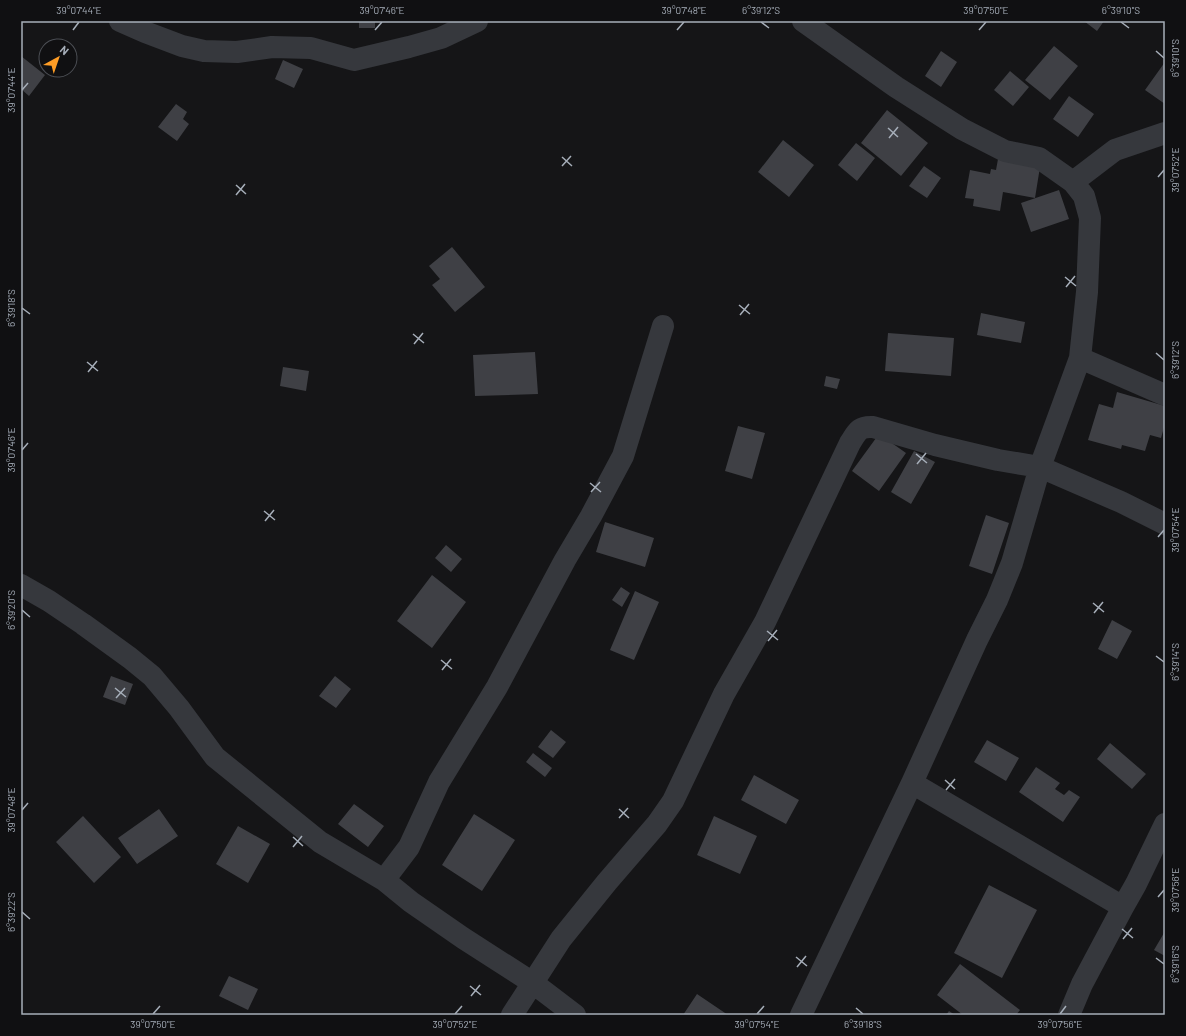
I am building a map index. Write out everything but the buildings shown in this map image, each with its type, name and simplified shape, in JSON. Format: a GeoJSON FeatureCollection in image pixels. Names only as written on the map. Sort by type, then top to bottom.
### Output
{"type":"FeatureCollection","features":[{"type":"Feature","properties":{"kind":"street"},"geometry":{"type":"LineString","coordinates":[[120,21],[182,46],[204,51],[237,52],[272,47],[311,48],[354,60],[442,38],[477,21]]}},
{"type":"Feature","properties":{"kind":"street"},"geometry":{"type":"LineString","coordinates":[[802,1015],[912,783],[1009,569],[1040,467],[1080,358],[1087,292],[1090,218],[1084,196],[1073,182],[1039,158],[1005,151],[962,129],[896,87],[804,21]]}},
{"type":"Feature","properties":{"kind":"street"},"geometry":{"type":"LineString","coordinates":[[1073,182],[1115,150],[1165,133]]}},
{"type":"Feature","properties":{"kind":"street"},"geometry":{"type":"LineString","coordinates":[[384,880],[409,847],[439,782],[497,687],[623,456],[663,326]]}},
{"type":"Feature","properties":{"kind":"street"},"geometry":{"type":"LineString","coordinates":[[1080,358],[1165,395]]}},
{"type":"Feature","properties":{"kind":"street"},"geometry":{"type":"LineString","coordinates":[[512,1015],[561,939],[607,882],[657,824],[673,801],[724,694],[765,622],[850,443],[859,429],[873,427],[935,445],[998,460],[1040,467],[1121,502],[1165,524]]}},
{"type":"Feature","properties":{"kind":"street"},"geometry":{"type":"LineString","coordinates":[[21,586],[54,604],[130,658],[152,676],[180,708],[214,757],[320,842],[384,880],[411,902],[533,983],[575,1015]]}},
{"type":"Feature","properties":{"kind":"street"},"geometry":{"type":"LineString","coordinates":[[912,783],[1123,907]]}},
{"type":"Feature","properties":{"kind":"street"},"geometry":{"type":"LineString","coordinates":[[1069,1015],[1082,984],[1136,884],[1165,824]]}}]}
